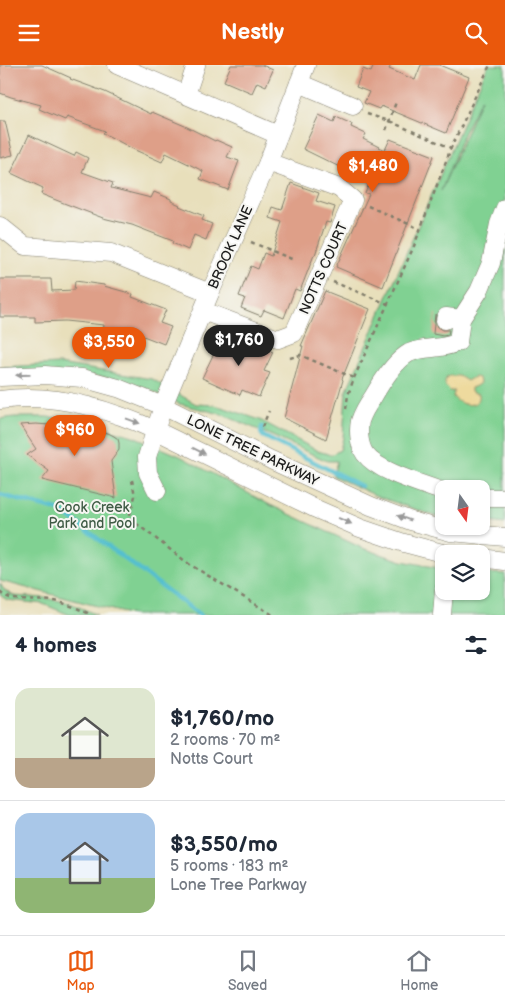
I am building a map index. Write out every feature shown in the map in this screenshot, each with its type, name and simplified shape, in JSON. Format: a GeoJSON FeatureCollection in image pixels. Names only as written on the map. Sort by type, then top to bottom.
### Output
{"type":"FeatureCollection","features":[{"type":"Feature","properties":{"kind":"street"},"geometry":{"type":"LineString","coordinates":[[117,65],[278,135]]}},
{"type":"Feature","properties":{"kind":"street"},"geometry":{"type":"LineString","coordinates":[[186,95],[196,65]]}},
{"type":"Feature","properties":{"kind":"street","name":"BROOK LANE"},"geometry":{"type":"LineString","coordinates":[[157,491],[148,473],[147,457],[163,406],[268,162],[306,65]]}},
{"type":"Feature","properties":{"kind":"street"},"geometry":{"type":"LineString","coordinates":[[298,83],[353,106]]}},
{"type":"Feature","properties":{"kind":"street"},"geometry":{"type":"LineString","coordinates":[[268,162],[339,187],[353,200]]}},
{"type":"Feature","properties":{"kind":"street","name":"NOTTS COURT"},"geometry":{"type":"LineString","coordinates":[[203,311],[278,339],[294,333],[353,200]]}},
{"type":"Feature","properties":{"kind":"street"},"geometry":{"type":"LineString","coordinates":[[435,489],[383,469],[373,462],[365,453],[360,443],[360,422],[364,411],[378,388],[401,359],[410,353],[451,345],[458,341],[453,319],[470,307],[486,278],[505,208]]}},
{"type":"Feature","properties":{"kind":"street"},"geometry":{"type":"LineString","coordinates":[[0,226],[25,246],[111,253],[210,293]]}},
{"type":"Feature","properties":{"kind":"street","name":"LONE TREE PARKWAY"},"geometry":{"type":"LineString","coordinates":[[0,377],[45,375],[82,378],[118,388],[163,406],[271,460],[371,506],[435,528]]}},
{"type":"Feature","properties":{"kind":"street","name":"LONE TREE PARKWAY"},"geometry":{"type":"LineString","coordinates":[[0,400],[45,399],[76,403],[110,412],[155,429],[314,508],[360,528],[435,551]]}},
{"type":"Feature","properties":{"kind":"street"},"geometry":{"type":"LineString","coordinates":[[490,499],[505,498]]}},
{"type":"Feature","properties":{"kind":"street","name":"LONE TREE PARKWAY"},"geometry":{"type":"LineString","coordinates":[[483,535],[505,537]]}},
{"type":"Feature","properties":{"kind":"street"},"geometry":{"type":"LineString","coordinates":[[490,559],[505,561]]}},
{"type":"Feature","properties":{"kind":"street"},"geometry":{"type":"LineString","coordinates":[[442,615],[443,600]]}},
{"type":"Feature","properties":{"kind":"path"},"geometry":{"type":"LineString","coordinates":[[346,410],[348,395],[354,378],[420,229],[451,148],[490,65]]}},
{"type":"Feature","properties":{"kind":"path"},"geometry":{"type":"LineString","coordinates":[[386,130],[396,102]]}},
{"type":"Feature","properties":{"kind":"path"},"geometry":{"type":"LineString","coordinates":[[353,106],[360,112],[389,121],[451,148]]}},
{"type":"Feature","properties":{"kind":"path"},"geometry":{"type":"LineString","coordinates":[[353,200],[420,229]]}},
{"type":"Feature","properties":{"kind":"path"},"geometry":{"type":"LineString","coordinates":[[236,236],[294,260]]}},
{"type":"Feature","properties":{"kind":"path"},"geometry":{"type":"LineString","coordinates":[[319,275],[388,304]]}},
{"type":"Feature","properties":{"kind":"path"},"geometry":{"type":"LineString","coordinates":[[290,358],[300,355],[354,378]]}},
{"type":"Feature","properties":{"kind":"path"},"geometry":{"type":"LineString","coordinates":[[262,427],[269,411]]}},
{"type":"Feature","properties":{"kind":"path"},"geometry":{"type":"LineString","coordinates":[[132,479],[135,496],[129,518],[189,564],[273,615]]}},
{"type":"Feature","properties":{"kind":"path"},"geometry":{"type":"LineString","coordinates":[[0,592],[2,595],[16,600],[55,601],[91,615]]}},
{"type":"Feature","properties":{"kind":"green space"},"geometry":{"type":"Polygon","coordinates":[[[488,65],[505,65],[505,524],[490,522],[490,480],[435,480],[435,516],[379,497],[333,476],[337,461],[327,461],[221,414],[180,404],[143,387],[104,377],[0,372],[0,367],[59,364],[152,379],[196,404],[214,405],[260,420],[318,451],[331,455],[340,450],[343,438],[346,392],[488,65]],[[481,99],[464,132],[441,191],[481,99]]]}},
{"type":"Feature","properties":{"kind":"green space","name":"Cook Creek Park and Pool"},"geometry":{"type":"Polygon","coordinates":[[[47,417],[81,421],[133,436],[180,456],[268,504],[362,548],[402,561],[435,567],[435,600],[490,600],[490,573],[505,574],[505,615],[132,615],[0,581],[0,419],[47,417]]]}},
{"type":"Feature","properties":{"kind":"green space"},"geometry":{"type":"Polygon","coordinates":[[[0,583],[4,590],[14,596],[45,598],[70,603],[97,615],[70,615],[43,604],[7,600],[0,595],[0,583]]]}},
{"type":"Feature","properties":{"kind":"sand"},"geometry":{"type":"Polygon","coordinates":[[[449,376],[459,376],[467,381],[474,377],[479,378],[480,383],[471,388],[471,391],[479,394],[479,400],[467,405],[454,398],[454,391],[450,391],[445,384],[446,378],[449,376]]]}},
{"type":"Feature","properties":{"kind":"building"},"geometry":{"type":"Polygon","coordinates":[[[0,65],[42,65],[151,114],[152,112],[232,147],[227,157],[239,161],[228,190],[200,179],[203,171],[166,153],[162,162],[103,133],[105,131],[67,117],[65,120],[39,109],[41,105],[0,93],[0,65]]]}},
{"type":"Feature","properties":{"kind":"building"},"geometry":{"type":"Polygon","coordinates":[[[231,65],[262,65],[273,70],[266,86],[257,82],[252,93],[224,81],[231,65]]]}},
{"type":"Feature","properties":{"kind":"building"},"geometry":{"type":"Polygon","coordinates":[[[374,65],[391,65],[389,69],[415,80],[421,65],[439,65],[469,77],[446,133],[381,106],[379,109],[364,103],[369,92],[356,87],[363,69],[371,72],[374,65]]]}},
{"type":"Feature","properties":{"kind":"building"},"geometry":{"type":"Polygon","coordinates":[[[319,115],[334,122],[336,117],[352,124],[351,127],[366,134],[363,139],[385,150],[390,139],[434,156],[383,287],[336,267],[369,194],[365,193],[370,182],[303,149],[319,115]]]}},
{"type":"Feature","properties":{"kind":"building"},"geometry":{"type":"Polygon","coordinates":[[[0,121],[5,121],[13,155],[0,158],[0,121]]]}},
{"type":"Feature","properties":{"kind":"building"},"geometry":{"type":"Polygon","coordinates":[[[29,135],[74,156],[76,152],[88,158],[82,172],[113,183],[111,188],[151,198],[154,192],[171,199],[171,201],[179,206],[204,216],[202,220],[212,224],[206,240],[194,235],[188,250],[172,243],[173,241],[132,225],[103,218],[41,194],[43,188],[11,173],[29,135]]]}},
{"type":"Feature","properties":{"kind":"building"},"geometry":{"type":"Polygon","coordinates":[[[291,183],[319,193],[316,201],[335,207],[330,223],[326,222],[300,291],[295,289],[284,318],[264,310],[261,316],[241,308],[245,298],[239,296],[251,266],[258,269],[264,253],[271,256],[282,222],[270,218],[273,207],[282,210],[291,183]]]}},
{"type":"Feature","properties":{"kind":"building"},"geometry":{"type":"Polygon","coordinates":[[[0,279],[51,279],[52,291],[74,290],[75,281],[104,285],[133,294],[132,297],[166,310],[160,323],[171,327],[164,344],[133,332],[131,338],[103,331],[104,325],[65,321],[35,322],[35,317],[0,317],[0,279]]]}},
{"type":"Feature","properties":{"kind":"building"},"geometry":{"type":"Polygon","coordinates":[[[325,291],[370,309],[342,379],[326,439],[284,418],[303,346],[301,346],[325,291]]]}},
{"type":"Feature","properties":{"kind":"building"},"geometry":{"type":"Polygon","coordinates":[[[435,314],[437,327],[442,330],[449,330],[448,335],[433,334],[435,314]]]}},
{"type":"Feature","properties":{"kind":"building"},"geometry":{"type":"Polygon","coordinates":[[[227,335],[254,347],[255,344],[273,352],[264,371],[270,373],[259,397],[242,390],[240,395],[202,378],[214,353],[218,355],[227,335]]]}},
{"type":"Feature","properties":{"kind":"building"},"geometry":{"type":"Polygon","coordinates":[[[36,424],[77,427],[108,433],[118,439],[119,450],[111,461],[116,498],[42,480],[49,471],[27,455],[36,449],[20,425],[36,424]]]}},
{"type":"Feature","properties":{"kind":"waterway"},"geometry":{"type":"LineString","coordinates":[[262,427],[261,433],[263,436],[361,486]]}},
{"type":"Feature","properties":{"kind":"waterway"},"geometry":{"type":"LineString","coordinates":[[0,495],[61,511],[200,615]]}}]}
